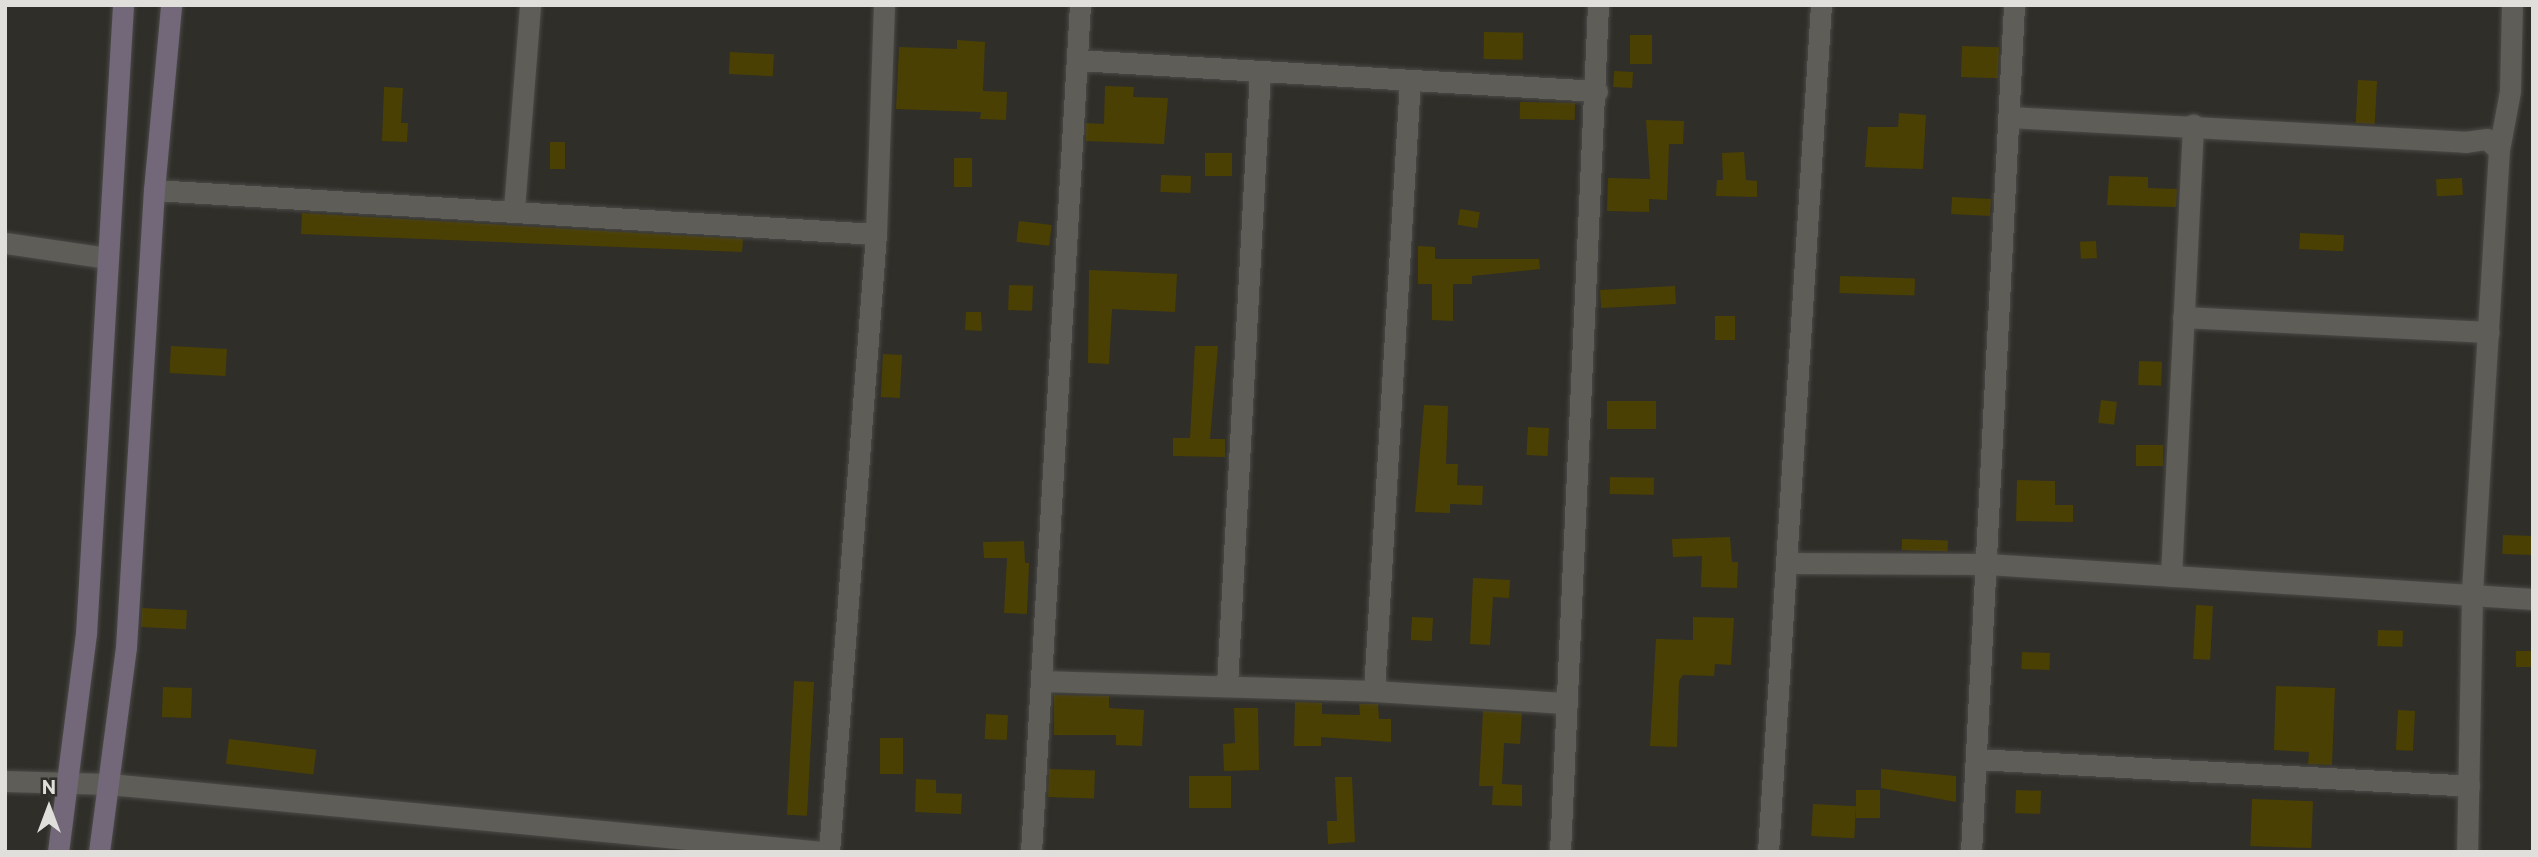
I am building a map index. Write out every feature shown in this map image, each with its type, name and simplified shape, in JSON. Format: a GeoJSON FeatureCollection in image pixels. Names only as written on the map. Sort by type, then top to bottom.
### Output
{"type":"FeatureCollection","features":[{"type":"Feature","properties":{"kind":"main road"},"geometry":{"type":"LineString","coordinates":[[58,852],[86,634],[123,5]]}},
{"type":"Feature","properties":{"kind":"main road"},"geometry":{"type":"LineString","coordinates":[[99,852],[126,648],[154,190],[171,5]]}},
{"type":"Feature","properties":{"kind":"street"},"geometry":{"type":"LineString","coordinates":[[514,209],[530,5]]}},
{"type":"Feature","properties":{"kind":"street"},"geometry":{"type":"LineString","coordinates":[[829,852],[876,234],[884,5]]}},
{"type":"Feature","properties":{"kind":"street"},"geometry":{"type":"LineString","coordinates":[[1031,852],[1080,5]]}},
{"type":"Feature","properties":{"kind":"street"},"geometry":{"type":"LineString","coordinates":[[1560,852],[1565,703],[1597,91],[1598,5]]}},
{"type":"Feature","properties":{"kind":"street"},"geometry":{"type":"LineString","coordinates":[[1768,852],[1822,5]]}},
{"type":"Feature","properties":{"kind":"street"},"geometry":{"type":"LineString","coordinates":[[1971,852],[2014,5]]}},
{"type":"Feature","properties":{"kind":"street"},"geometry":{"type":"LineString","coordinates":[[2467,852],[2472,596],[2499,150],[2510,91],[2512,5]]}},
{"type":"Feature","properties":{"kind":"street"},"geometry":{"type":"LineString","coordinates":[[1077,61],[1597,91]]}},
{"type":"Feature","properties":{"kind":"street"},"geometry":{"type":"LineString","coordinates":[[1227,685],[1260,71]]}},
{"type":"Feature","properties":{"kind":"street"},"geometry":{"type":"LineString","coordinates":[[1374,691],[1410,80]]}},
{"type":"Feature","properties":{"kind":"street"},"geometry":{"type":"LineString","coordinates":[[2008,117],[2193,125],[2465,142],[2487,139],[2499,150]]}},
{"type":"Feature","properties":{"kind":"street"},"geometry":{"type":"LineString","coordinates":[[2171,576],[2193,125]]}},
{"type":"Feature","properties":{"kind":"street"},"geometry":{"type":"LineString","coordinates":[[154,190],[514,209],[876,234]]}},
{"type":"Feature","properties":{"kind":"street"},"geometry":{"type":"LineString","coordinates":[[5,243],[108,258]]}},
{"type":"Feature","properties":{"kind":"street"},"geometry":{"type":"LineString","coordinates":[[2183,317],[2489,332]]}},
{"type":"Feature","properties":{"kind":"street"},"geometry":{"type":"LineString","coordinates":[[1786,563],[1987,564],[2533,599]]}},
{"type":"Feature","properties":{"kind":"street"},"geometry":{"type":"LineString","coordinates":[[1041,681],[1374,691],[1565,703]]}},
{"type":"Feature","properties":{"kind":"street"},"geometry":{"type":"LineString","coordinates":[[1976,759],[2469,786]]}},
{"type":"Feature","properties":{"kind":"street"},"geometry":{"type":"LineString","coordinates":[[5,781],[109,784],[822,852]]}},
{"type":"Feature","properties":{"kind":"building"},"geometry":{"type":"Polygon","coordinates":[[[1484,32],[1523,33],[1523,60],[1484,59],[1484,32]]]}},
{"type":"Feature","properties":{"kind":"building"},"geometry":{"type":"Polygon","coordinates":[[[1630,35],[1652,35],[1652,64],[1630,64],[1630,35]]]}},
{"type":"Feature","properties":{"kind":"building"},"geometry":{"type":"Polygon","coordinates":[[[957,40],[985,42],[983,91],[1007,92],[1006,120],[980,119],[981,112],[896,109],[899,47],[957,49],[957,40]]]}},
{"type":"Feature","properties":{"kind":"building"},"geometry":{"type":"Polygon","coordinates":[[[1962,46],[1999,47],[1998,78],[1961,77],[1962,46]]]}},
{"type":"Feature","properties":{"kind":"building"},"geometry":{"type":"Polygon","coordinates":[[[730,52],[774,54],[773,76],[729,74],[730,52]]]}},
{"type":"Feature","properties":{"kind":"building"},"geometry":{"type":"Polygon","coordinates":[[[1614,71],[1633,72],[1632,88],[1613,87],[1614,71]]]}},
{"type":"Feature","properties":{"kind":"building"},"geometry":{"type":"Polygon","coordinates":[[[2358,80],[2377,81],[2375,124],[2356,123],[2358,80]]]}},
{"type":"Feature","properties":{"kind":"building"},"geometry":{"type":"Polygon","coordinates":[[[1105,86],[1134,87],[1133,97],[1168,98],[1164,144],[1086,141],[1086,123],[1104,124],[1105,86]]]}},
{"type":"Feature","properties":{"kind":"building"},"geometry":{"type":"Polygon","coordinates":[[[384,87],[403,88],[401,123],[408,123],[407,142],[382,141],[384,87]]]}},
{"type":"Feature","properties":{"kind":"building"},"geometry":{"type":"Polygon","coordinates":[[[1520,102],[1575,103],[1575,120],[1520,119],[1520,102]]]}},
{"type":"Feature","properties":{"kind":"building"},"geometry":{"type":"Polygon","coordinates":[[[1899,113],[1926,115],[1923,169],[1865,167],[1868,127],[1898,127],[1899,113]]]}},
{"type":"Feature","properties":{"kind":"building"},"geometry":{"type":"Polygon","coordinates":[[[1646,120],[1684,121],[1683,144],[1669,144],[1667,200],[1649,199],[1649,212],[1607,211],[1608,178],[1650,179],[1646,120]]]}},
{"type":"Feature","properties":{"kind":"building"},"geometry":{"type":"Polygon","coordinates":[[[550,142],[565,142],[565,169],[550,169],[550,142]]]}},
{"type":"Feature","properties":{"kind":"building"},"geometry":{"type":"Polygon","coordinates":[[[1744,152],[1746,180],[1757,181],[1757,197],[1716,196],[1717,180],[1723,180],[1722,153],[1744,152]]]}},
{"type":"Feature","properties":{"kind":"building"},"geometry":{"type":"Polygon","coordinates":[[[1205,153],[1232,153],[1232,176],[1205,176],[1205,153]]]}},
{"type":"Feature","properties":{"kind":"building"},"geometry":{"type":"Polygon","coordinates":[[[954,158],[972,158],[972,187],[954,187],[954,158]]]}},
{"type":"Feature","properties":{"kind":"building"},"geometry":{"type":"Polygon","coordinates":[[[1161,175],[1191,176],[1190,193],[1160,192],[1161,175]]]}},
{"type":"Feature","properties":{"kind":"building"},"geometry":{"type":"Polygon","coordinates":[[[2109,176],[2148,177],[2148,188],[2177,189],[2176,207],[2107,205],[2109,176]]]}},
{"type":"Feature","properties":{"kind":"building"},"geometry":{"type":"Polygon","coordinates":[[[2462,178],[2463,195],[2437,196],[2436,179],[2462,178]]]}},
{"type":"Feature","properties":{"kind":"building"},"geometry":{"type":"Polygon","coordinates":[[[1952,197],[1991,199],[1990,216],[1951,214],[1952,197]]]}},
{"type":"Feature","properties":{"kind":"building"},"geometry":{"type":"Polygon","coordinates":[[[1460,209],[1480,212],[1477,228],[1457,225],[1460,209]]]}},
{"type":"Feature","properties":{"kind":"building"},"geometry":{"type":"Polygon","coordinates":[[[302,213],[743,239],[742,252],[301,234],[302,213]]]}},
{"type":"Feature","properties":{"kind":"building"},"geometry":{"type":"Polygon","coordinates":[[[1019,221],[1052,225],[1049,246],[1016,242],[1019,221]]]}},
{"type":"Feature","properties":{"kind":"building"},"geometry":{"type":"Polygon","coordinates":[[[2300,233],[2344,235],[2343,251],[2299,249],[2300,233]]]}},
{"type":"Feature","properties":{"kind":"building"},"geometry":{"type":"Polygon","coordinates":[[[2096,241],[2097,258],[2081,259],[2080,242],[2096,241]]]}},
{"type":"Feature","properties":{"kind":"building"},"geometry":{"type":"Polygon","coordinates":[[[1418,246],[1435,247],[1435,259],[1539,259],[1540,269],[1472,276],[1472,284],[1453,284],[1453,321],[1432,320],[1432,284],[1418,284],[1418,246]]]}},
{"type":"Feature","properties":{"kind":"building"},"geometry":{"type":"Polygon","coordinates":[[[1089,270],[1177,274],[1175,312],[1112,309],[1109,364],[1088,363],[1089,270]]]}},
{"type":"Feature","properties":{"kind":"building"},"geometry":{"type":"Polygon","coordinates":[[[1840,276],[1915,279],[1914,296],[1839,293],[1840,276]]]}},
{"type":"Feature","properties":{"kind":"building"},"geometry":{"type":"Polygon","coordinates":[[[1009,285],[1033,286],[1032,311],[1008,310],[1009,285]]]}},
{"type":"Feature","properties":{"kind":"building"},"geometry":{"type":"Polygon","coordinates":[[[1675,286],[1676,304],[1601,308],[1600,290],[1675,286]]]}},
{"type":"Feature","properties":{"kind":"building"},"geometry":{"type":"Polygon","coordinates":[[[966,312],[981,312],[982,331],[965,330],[966,312]]]}},
{"type":"Feature","properties":{"kind":"building"},"geometry":{"type":"Polygon","coordinates":[[[1715,316],[1735,316],[1735,340],[1715,340],[1715,316]]]}},
{"type":"Feature","properties":{"kind":"building"},"geometry":{"type":"Polygon","coordinates":[[[171,346],[227,349],[226,376],[170,373],[171,346]]]}},
{"type":"Feature","properties":{"kind":"building"},"geometry":{"type":"Polygon","coordinates":[[[1195,346],[1218,346],[1210,439],[1225,439],[1225,457],[1173,456],[1173,438],[1190,438],[1195,346]]]}},
{"type":"Feature","properties":{"kind":"building"},"geometry":{"type":"Polygon","coordinates":[[[883,354],[902,355],[900,398],[881,397],[883,354]]]}},
{"type":"Feature","properties":{"kind":"building"},"geometry":{"type":"Polygon","coordinates":[[[2139,361],[2162,362],[2161,386],[2138,385],[2139,361]]]}},
{"type":"Feature","properties":{"kind":"building"},"geometry":{"type":"Polygon","coordinates":[[[2101,400],[2117,402],[2114,425],[2098,423],[2101,400]]]}},
{"type":"Feature","properties":{"kind":"building"},"geometry":{"type":"Polygon","coordinates":[[[1607,401],[1656,401],[1656,429],[1607,429],[1607,401]]]}},
{"type":"Feature","properties":{"kind":"building"},"geometry":{"type":"Polygon","coordinates":[[[1424,405],[1448,406],[1446,464],[1458,464],[1457,485],[1483,486],[1482,505],[1450,504],[1450,513],[1415,512],[1424,405]]]}},
{"type":"Feature","properties":{"kind":"building"},"geometry":{"type":"Polygon","coordinates":[[[1528,427],[1549,428],[1548,456],[1527,455],[1528,427]]]}},
{"type":"Feature","properties":{"kind":"building"},"geometry":{"type":"Polygon","coordinates":[[[2136,445],[2163,445],[2163,466],[2136,466],[2136,445]]]}},
{"type":"Feature","properties":{"kind":"building"},"geometry":{"type":"Polygon","coordinates":[[[1610,477],[1654,478],[1654,495],[1610,494],[1610,477]]]}},
{"type":"Feature","properties":{"kind":"building"},"geometry":{"type":"Polygon","coordinates":[[[2017,480],[2055,481],[2055,505],[2073,505],[2073,522],[2016,521],[2017,480]]]}},
{"type":"Feature","properties":{"kind":"building"},"geometry":{"type":"Polygon","coordinates":[[[2503,535],[2533,536],[2532,555],[2502,554],[2503,535]]]}},
{"type":"Feature","properties":{"kind":"building"},"geometry":{"type":"Polygon","coordinates":[[[1730,537],[1732,562],[1738,562],[1737,588],[1701,587],[1702,556],[1673,557],[1672,539],[1730,537]]]}},
{"type":"Feature","properties":{"kind":"building"},"geometry":{"type":"Polygon","coordinates":[[[1902,539],[1948,541],[1948,552],[1902,550],[1902,539]]]}},
{"type":"Feature","properties":{"kind":"building"},"geometry":{"type":"Polygon","coordinates":[[[1024,541],[1025,563],[1029,563],[1027,614],[1004,613],[1007,558],[984,558],[983,542],[1024,541]]]}},
{"type":"Feature","properties":{"kind":"building"},"geometry":{"type":"Polygon","coordinates":[[[1473,578],[1510,580],[1509,598],[1493,597],[1490,645],[1470,644],[1473,578]]]}},
{"type":"Feature","properties":{"kind":"building"},"geometry":{"type":"Polygon","coordinates":[[[2196,605],[2213,606],[2210,660],[2193,659],[2196,605]]]}},
{"type":"Feature","properties":{"kind":"building"},"geometry":{"type":"Polygon","coordinates":[[[142,608],[187,610],[186,629],[141,627],[142,608]]]}},
{"type":"Feature","properties":{"kind":"building"},"geometry":{"type":"Polygon","coordinates":[[[1412,617],[1433,618],[1432,641],[1411,640],[1412,617]]]}},
{"type":"Feature","properties":{"kind":"building"},"geometry":{"type":"Polygon","coordinates":[[[1693,617],[1734,618],[1731,665],[1715,664],[1714,676],[1683,675],[1679,681],[1677,747],[1650,746],[1656,639],[1693,640],[1693,617]]]}},
{"type":"Feature","properties":{"kind":"building"},"geometry":{"type":"Polygon","coordinates":[[[2378,630],[2403,631],[2402,647],[2377,646],[2378,630]]]}},
{"type":"Feature","properties":{"kind":"building"},"geometry":{"type":"Polygon","coordinates":[[[2516,651],[2533,651],[2533,667],[2516,667],[2516,651]]]}},
{"type":"Feature","properties":{"kind":"building"},"geometry":{"type":"Polygon","coordinates":[[[2022,652],[2050,653],[2049,670],[2021,669],[2022,652]]]}},
{"type":"Feature","properties":{"kind":"building"},"geometry":{"type":"Polygon","coordinates":[[[794,681],[814,682],[807,816],[787,815],[794,681]]]}},
{"type":"Feature","properties":{"kind":"building"},"geometry":{"type":"Polygon","coordinates":[[[2276,686],[2335,688],[2332,765],[2308,764],[2309,752],[2274,750],[2276,686]]]}},
{"type":"Feature","properties":{"kind":"building"},"geometry":{"type":"Polygon","coordinates":[[[163,687],[192,688],[191,718],[162,717],[163,687]]]}},
{"type":"Feature","properties":{"kind":"building"},"geometry":{"type":"Polygon","coordinates":[[[1054,695],[1109,696],[1109,708],[1144,710],[1142,746],[1116,745],[1116,735],[1054,735],[1054,695]]]}},
{"type":"Feature","properties":{"kind":"building"},"geometry":{"type":"Polygon","coordinates":[[[1295,702],[1322,703],[1322,714],[1360,715],[1359,704],[1378,704],[1379,719],[1391,719],[1391,742],[1321,737],[1321,746],[1294,746],[1295,702]]]}},
{"type":"Feature","properties":{"kind":"building"},"geometry":{"type":"Polygon","coordinates":[[[1234,708],[1258,708],[1259,770],[1224,771],[1223,744],[1235,743],[1234,708]]]}},
{"type":"Feature","properties":{"kind":"building"},"geometry":{"type":"Polygon","coordinates":[[[2398,710],[2415,711],[2413,751],[2396,750],[2398,710]]]}},
{"type":"Feature","properties":{"kind":"building"},"geometry":{"type":"Polygon","coordinates":[[[1483,711],[1522,713],[1520,744],[1504,743],[1502,784],[1522,785],[1522,806],[1492,805],[1493,786],[1479,786],[1483,711]]]}},
{"type":"Feature","properties":{"kind":"building"},"geometry":{"type":"Polygon","coordinates":[[[986,714],[1008,715],[1007,740],[985,739],[986,714]]]}},
{"type":"Feature","properties":{"kind":"building"},"geometry":{"type":"Polygon","coordinates":[[[880,738],[903,738],[903,774],[880,774],[880,738]]]}},
{"type":"Feature","properties":{"kind":"building"},"geometry":{"type":"Polygon","coordinates":[[[229,739],[316,750],[313,775],[226,764],[229,739]]]}},
{"type":"Feature","properties":{"kind":"building"},"geometry":{"type":"Polygon","coordinates":[[[1049,769],[1095,771],[1094,799],[1048,797],[1049,769]]]}},
{"type":"Feature","properties":{"kind":"building"},"geometry":{"type":"Polygon","coordinates":[[[1881,769],[1956,776],[1956,802],[1881,788],[1881,769]]]}},
{"type":"Feature","properties":{"kind":"building"},"geometry":{"type":"Polygon","coordinates":[[[1189,776],[1231,776],[1231,808],[1189,808],[1189,776]]]}},
{"type":"Feature","properties":{"kind":"building"},"geometry":{"type":"Polygon","coordinates":[[[1335,777],[1352,777],[1355,842],[1328,844],[1327,821],[1337,821],[1335,777]]]}},
{"type":"Feature","properties":{"kind":"building"},"geometry":{"type":"Polygon","coordinates":[[[916,779],[936,780],[936,793],[962,794],[961,814],[915,812],[916,779]]]}},
{"type":"Feature","properties":{"kind":"building"},"geometry":{"type":"Polygon","coordinates":[[[1856,790],[1880,790],[1880,818],[1856,818],[1856,790]]]}},
{"type":"Feature","properties":{"kind":"building"},"geometry":{"type":"Polygon","coordinates":[[[2016,790],[2041,791],[2040,814],[2015,813],[2016,790]]]}},
{"type":"Feature","properties":{"kind":"building"},"geometry":{"type":"Polygon","coordinates":[[[2252,799],[2313,801],[2311,848],[2250,846],[2252,799]]]}},
{"type":"Feature","properties":{"kind":"building"},"geometry":{"type":"Polygon","coordinates":[[[1813,804],[1856,806],[1854,838],[1811,836],[1813,804]]]}}]}
